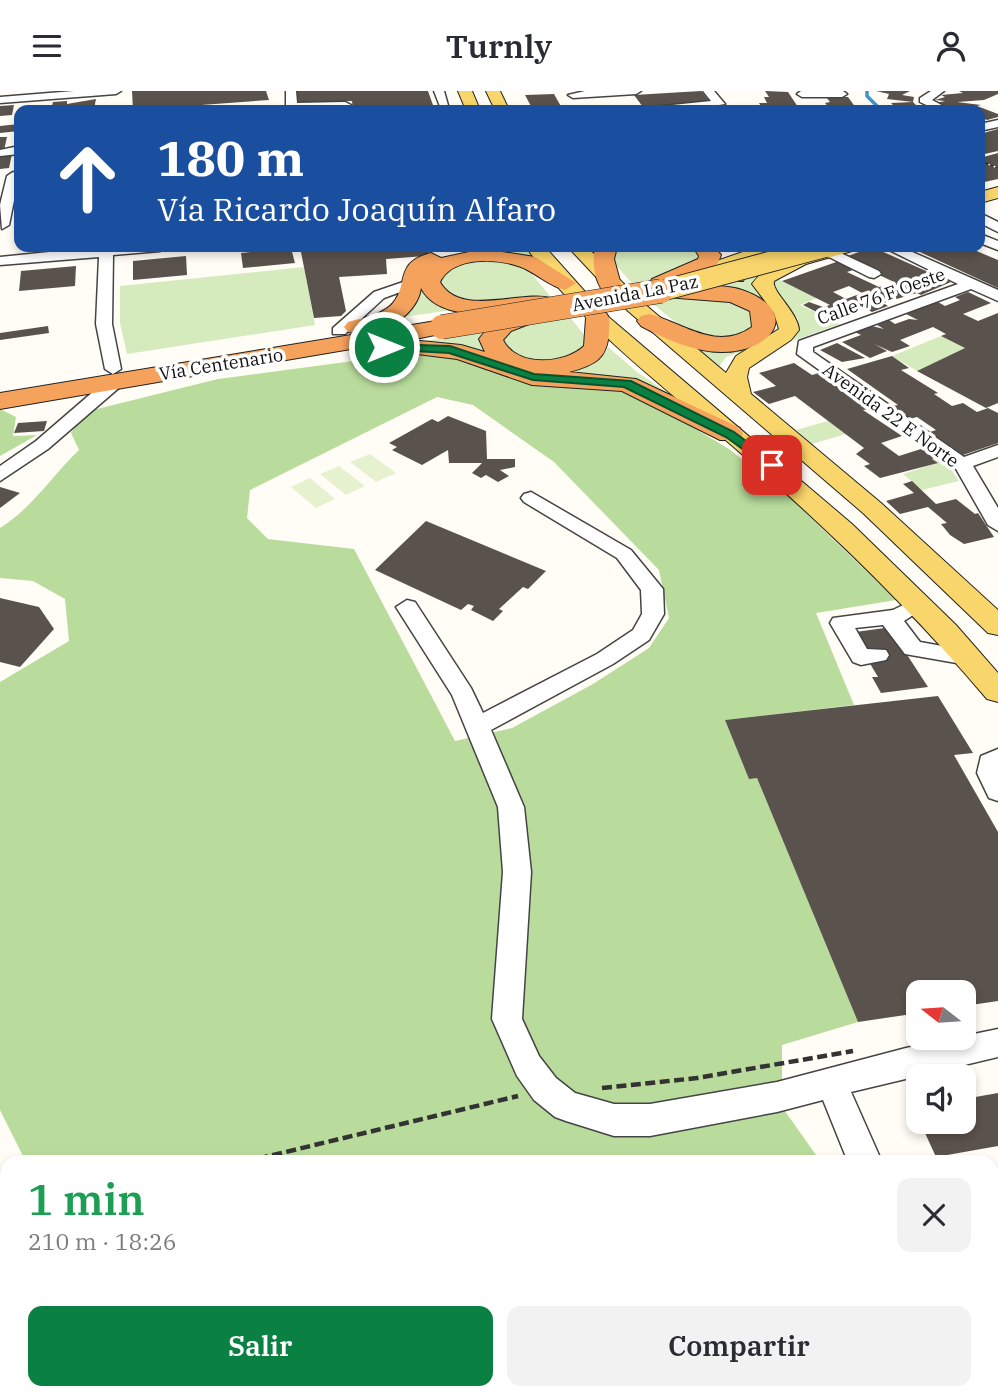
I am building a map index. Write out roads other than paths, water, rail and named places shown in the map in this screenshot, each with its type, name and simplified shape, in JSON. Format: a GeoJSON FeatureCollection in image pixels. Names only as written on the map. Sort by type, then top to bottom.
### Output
{"type":"FeatureCollection","features":[{"type":"Feature","properties":{"kind":"highway"},"geometry":{"type":"LineString","coordinates":[[472,252],[436,269],[429,282],[433,291],[443,299],[469,306],[545,306]]}},
{"type":"Feature","properties":{"kind":"highway"},"geometry":{"type":"LineString","coordinates":[[309,345],[353,335],[400,309],[406,302],[414,272],[429,260],[472,252],[494,255],[540,267],[565,282]]}},
{"type":"Feature","properties":{"kind":"highway"},"geometry":{"type":"LineString","coordinates":[[605,252],[603,259],[610,285]]}},
{"type":"Feature","properties":{"kind":"highway"},"geometry":{"type":"LineString","coordinates":[[659,288],[705,266],[710,255],[707,252]]}},
{"type":"Feature","properties":{"kind":"highway"},"geometry":{"type":"LineString","coordinates":[[649,321],[675,335],[697,341],[741,342],[764,330],[766,317],[758,306],[741,296],[659,288]]}},
{"type":"Feature","properties":{"kind":"highway","name":"Avenida La Paz"},"geometry":{"type":"LineString","coordinates":[[441,323],[659,288]]}},
{"type":"Feature","properties":{"kind":"highway"},"geometry":{"type":"LineString","coordinates":[[545,306],[498,329],[491,339],[496,350],[507,358],[538,366],[562,366],[588,357],[597,343],[598,318]]}},
{"type":"Feature","properties":{"kind":"highway","name":"Vía Centenario"},"geometry":{"type":"LineString","coordinates":[[0,387],[114,375],[441,323]]}},
{"type":"Feature","properties":{"kind":"highway"},"geometry":{"type":"LineString","coordinates":[[353,335],[450,350],[533,377],[627,384],[730,434]]}},
{"type":"Feature","properties":{"kind":"highway","name":"Vía Centenario"},"geometry":{"type":"LineString","coordinates":[[0,401],[114,375]]}},
{"type":"Feature","properties":{"kind":"main road"},"geometry":{"type":"LineString","coordinates":[[539,252],[598,318],[730,434],[772,465],[812,501],[919,604],[998,692]]}},
{"type":"Feature","properties":{"kind":"main road"},"geometry":{"type":"LineString","coordinates":[[581,252],[610,285],[649,321],[888,522],[998,626]]}},
{"type":"Feature","properties":{"kind":"main road"},"geometry":{"type":"LineString","coordinates":[[759,252],[721,265],[715,271],[723,276],[733,277],[781,267],[825,252]]}},
{"type":"Feature","properties":{"kind":"main road","name":"Avenida La Paz"},"geometry":{"type":"LineString","coordinates":[[659,288],[784,252]]}},
{"type":"Feature","properties":{"kind":"main road","name":"Avenida La Paz"},"geometry":{"type":"LineString","coordinates":[[659,288],[821,252]]}},
{"type":"Feature","properties":{"kind":"main road"},"geometry":{"type":"LineString","coordinates":[[741,397],[736,375],[741,362],[783,339],[789,330],[787,313],[762,284],[766,276],[781,267]]}},
{"type":"Feature","properties":{"kind":"street"},"geometry":{"type":"LineString","coordinates":[[571,93],[623,96],[636,91]]}},
{"type":"Feature","properties":{"kind":"street"},"geometry":{"type":"LineString","coordinates":[[708,91],[719,104],[708,105]]}},
{"type":"Feature","properties":{"kind":"street"},"geometry":{"type":"LineString","coordinates":[[936,105],[925,100],[939,91]]}},
{"type":"Feature","properties":{"kind":"street"},"geometry":{"type":"LineString","coordinates":[[800,92],[842,93]]}},
{"type":"Feature","properties":{"kind":"street"},"geometry":{"type":"LineString","coordinates":[[0,100],[115,94]]}},
{"type":"Feature","properties":{"kind":"street"},"geometry":{"type":"LineString","coordinates":[[2,225],[13,198],[13,176]]}},
{"type":"Feature","properties":{"kind":"street"},"geometry":{"type":"LineString","coordinates":[[0,261],[80,252]]}},
{"type":"Feature","properties":{"kind":"street"},"geometry":{"type":"LineString","coordinates":[[0,475],[43,445],[114,375],[104,324],[106,252]]}},
{"type":"Feature","properties":{"kind":"street"},"geometry":{"type":"LineString","coordinates":[[839,252],[874,274]]}},
{"type":"Feature","properties":{"kind":"street"},"geometry":{"type":"LineString","coordinates":[[901,252],[998,296]]}},
{"type":"Feature","properties":{"kind":"street","name":"Calle 76 F Oeste"},"geometry":{"type":"LineString","coordinates":[[805,344],[971,284]]}},
{"type":"Feature","properties":{"kind":"street","name":"Avenida 22 E Norte"},"geometry":{"type":"LineString","coordinates":[[805,344],[805,354],[962,464],[998,525]]}},
{"type":"Feature","properties":{"kind":"street"},"geometry":{"type":"LineString","coordinates":[[962,464],[998,451]]}},
{"type":"Feature","properties":{"kind":"street"},"geometry":{"type":"LineString","coordinates":[[479,726],[605,659],[641,635],[653,614],[652,589],[624,554],[531,498]]}},
{"type":"Feature","properties":{"kind":"street"},"geometry":{"type":"LineString","coordinates":[[872,619],[898,616],[919,604]]}},
{"type":"Feature","properties":{"kind":"street"},"geometry":{"type":"LineString","coordinates":[[407,607],[463,694],[479,726],[511,807],[517,872],[507,1019],[528,1066],[545,1089],[566,1106],[614,1120],[650,1120],[777,1097],[998,1042]]}},
{"type":"Feature","properties":{"kind":"street"},"geometry":{"type":"LineString","coordinates":[[872,619],[895,652]]}},
{"type":"Feature","properties":{"kind":"street"},"geometry":{"type":"LineString","coordinates":[[872,619],[895,652]]}},
{"type":"Feature","properties":{"kind":"street"},"geometry":{"type":"LineString","coordinates":[[895,652],[968,657]]}},
{"type":"Feature","properties":{"kind":"street"},"geometry":{"type":"LineString","coordinates":[[998,758],[990,763],[990,773],[998,790]]}},
{"type":"Feature","properties":{"kind":"street"},"geometry":{"type":"LineString","coordinates":[[831,1082],[862,1155]]}},
{"type":"Feature","properties":{"kind":"waterway"},"geometry":{"type":"LineString","coordinates":[[867,91],[867,96],[876,105]]}}]}
